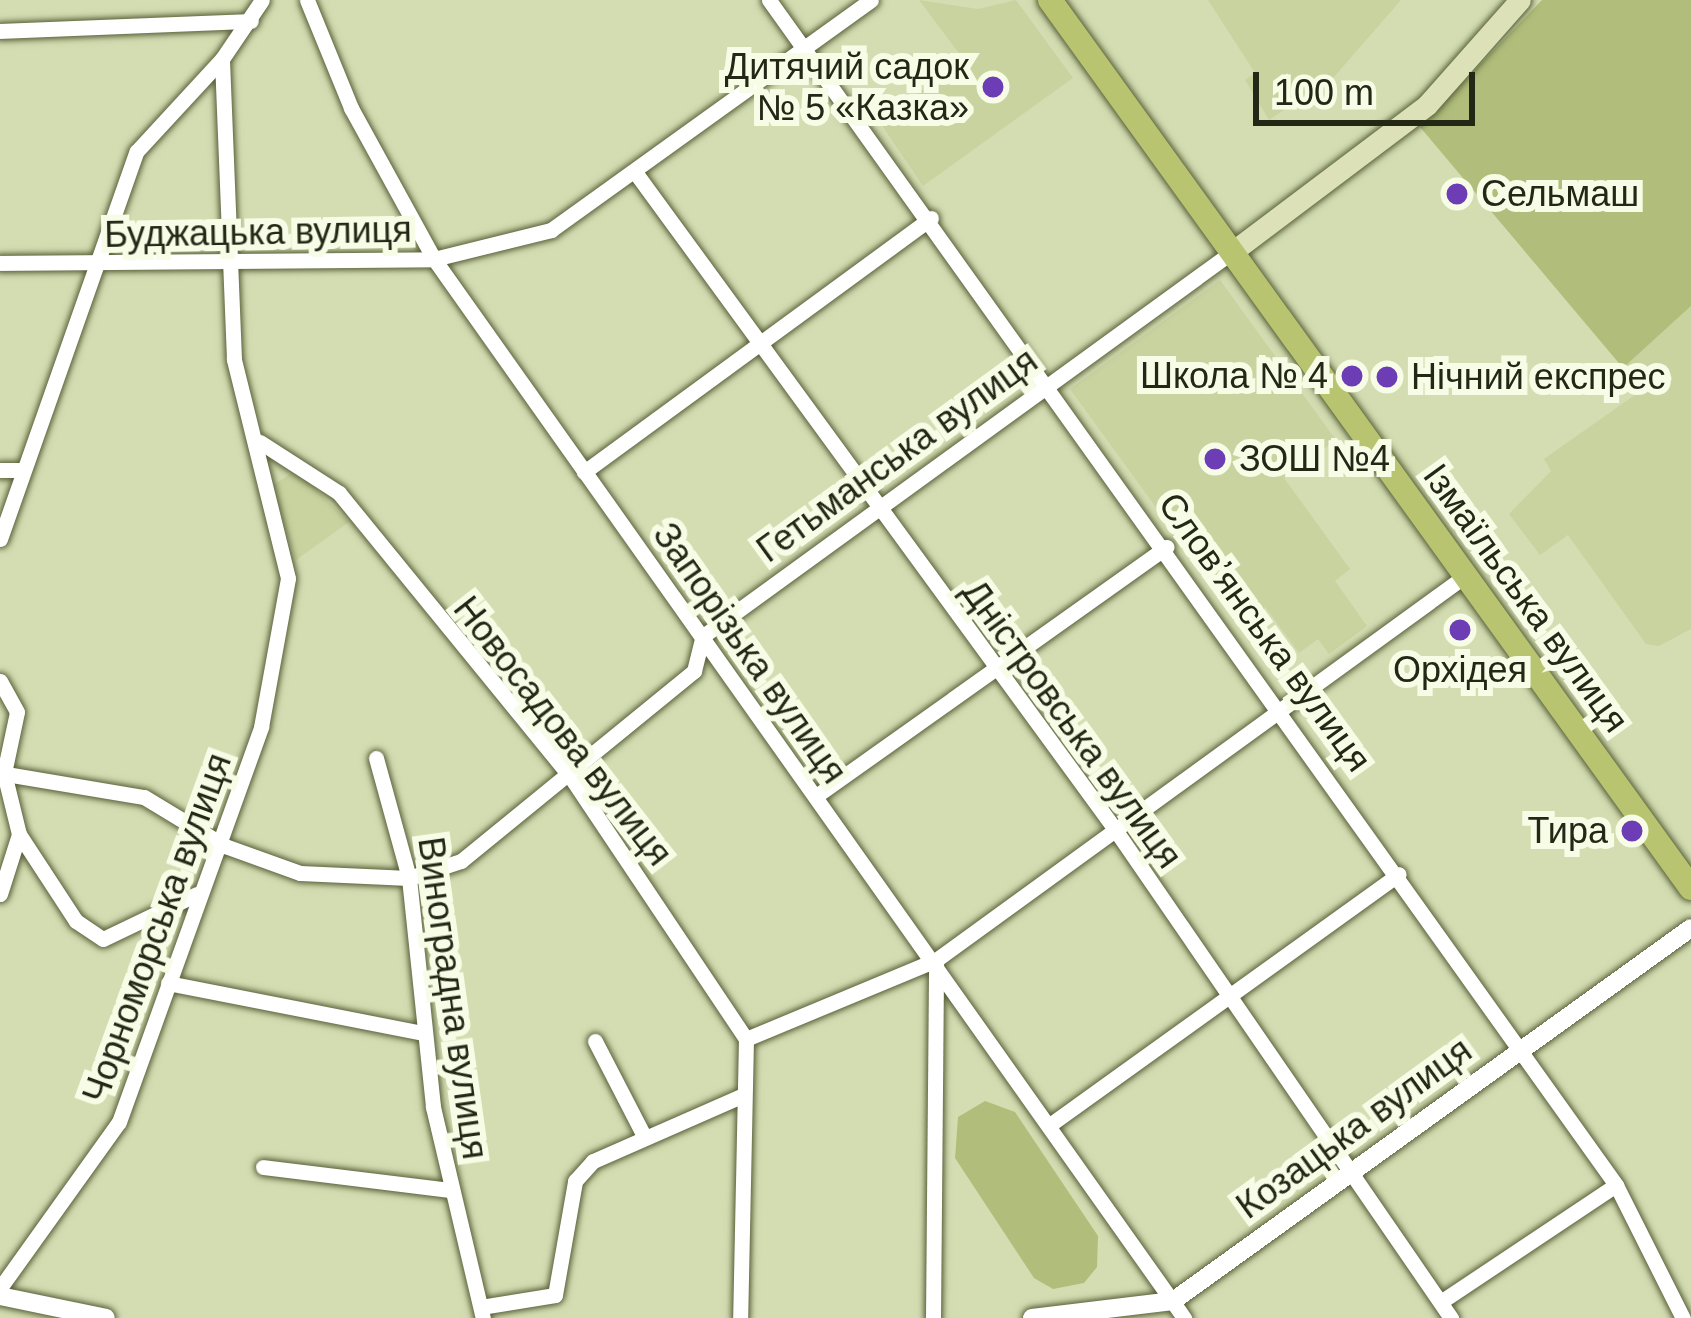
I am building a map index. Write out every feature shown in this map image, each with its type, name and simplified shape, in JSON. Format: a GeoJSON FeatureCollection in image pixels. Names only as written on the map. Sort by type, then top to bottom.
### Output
{"type":"FeatureCollection","features":[{"type":"Feature","properties":{"kind":"main road","name":"Ізмаїльська вулиця"},"geometry":{"type":"LineString","coordinates":[[1050,0],[1691,888]]}},
{"type":"Feature","properties":{"kind":"main road"},"geometry":{"type":"LineString","coordinates":[[1232,252],[1427,105],[1520,0]]}},
{"type":"Feature","properties":{"kind":"street"},"geometry":{"type":"LineString","coordinates":[[0,539],[136,151],[222,59],[262,0]]}},
{"type":"Feature","properties":{"kind":"street","name":"Запорізька вулиця"},"geometry":{"type":"LineString","coordinates":[[307,0],[351,108],[434,259],[1179,1310]]}},
{"type":"Feature","properties":{"kind":"street","name":"Словʼянська вулиця"},"geometry":{"type":"LineString","coordinates":[[769,0],[1288,712],[1616,1185],[1683,1318]]}},
{"type":"Feature","properties":{"kind":"street","name":"Буджацька вулиця"},"geometry":{"type":"LineString","coordinates":[[0,263],[434,259],[551,230],[871,0]]}},
{"type":"Feature","properties":{"kind":"street"},"geometry":{"type":"LineString","coordinates":[[0,31],[251,21]]}},
{"type":"Feature","properties":{"kind":"street","name":"Чорноморська вулиця"},"geometry":{"type":"LineString","coordinates":[[0,1292],[119,1122],[197,894],[225,846],[288,578],[260,442],[234,359],[238,261],[222,59]]}},
{"type":"Feature","properties":{"kind":"street","name":"Дністровська вулиця"},"geometry":{"type":"LineString","coordinates":[[634,172],[1114,828],[1451,1318]]}},
{"type":"Feature","properties":{"kind":"street"},"geometry":{"type":"LineString","coordinates":[[584,472],[931,218]]}},
{"type":"Feature","properties":{"kind":"street","name":"Гетьманська вулиця"},"geometry":{"type":"LineString","coordinates":[[409,878],[461,861],[694,671],[703,636],[878,504],[1232,252]]}},
{"type":"Feature","properties":{"kind":"street","name":"Новосадова вулиця"},"geometry":{"type":"LineString","coordinates":[[260,442],[339,493],[570,776],[746,1039]]}},
{"type":"Feature","properties":{"kind":"street"},"geometry":{"type":"LineString","coordinates":[[0,470],[21,470]]}},
{"type":"Feature","properties":{"kind":"street"},"geometry":{"type":"LineString","coordinates":[[816,796],[992,666],[1167,547]]}},
{"type":"Feature","properties":{"kind":"street"},"geometry":{"type":"LineString","coordinates":[[740,1318],[746,1039],[936,961],[1114,828],[1288,712],[1465,576]]}},
{"type":"Feature","properties":{"kind":"street"},"geometry":{"type":"LineString","coordinates":[[0,681],[16,712],[2,773],[19,834],[92,935],[197,894]]}},
{"type":"Feature","properties":{"kind":"street","name":"Виноградна вулиця"},"geometry":{"type":"LineString","coordinates":[[376,758],[409,878],[423,1033],[451,1190],[482,1312]]}},
{"type":"Feature","properties":{"kind":"street"},"geometry":{"type":"LineString","coordinates":[[2,773],[144,797],[225,846],[300,873],[409,878]]}},
{"type":"Feature","properties":{"kind":"street"},"geometry":{"type":"LineString","coordinates":[[0,894],[19,834]]}},
{"type":"Feature","properties":{"kind":"street"},"geometry":{"type":"LineString","coordinates":[[1051,1124],[1399,874]]}},
{"type":"Feature","properties":{"kind":"street","name":"Козацька вулиця"},"geometry":{"type":"LineString","coordinates":[[1032,1318],[1179,1310],[1519,1047],[1691,928]]}},
{"type":"Feature","properties":{"kind":"street"},"geometry":{"type":"LineString","coordinates":[[933,1318],[936,961]]}},
{"type":"Feature","properties":{"kind":"street"},"geometry":{"type":"LineString","coordinates":[[168,983],[423,1033]]}},
{"type":"Feature","properties":{"kind":"street"},"geometry":{"type":"LineString","coordinates":[[595,1041],[644,1136]]}},
{"type":"Feature","properties":{"kind":"street"},"geometry":{"type":"LineString","coordinates":[[482,1312],[555,1295],[574,1181],[644,1136],[743,1095]]}},
{"type":"Feature","properties":{"kind":"street"},"geometry":{"type":"LineString","coordinates":[[263,1167],[451,1190]]}},
{"type":"Feature","properties":{"kind":"street"},"geometry":{"type":"LineString","coordinates":[[1442,1301],[1616,1185]]}},
{"type":"Feature","properties":{"kind":"street"},"geometry":{"type":"LineString","coordinates":[[0,1292],[106,1318]]}},
{"type":"Feature","properties":{"kind":"shaded area","name":"Дитячий садок № 5 «Казка»"},"geometry":{"type":"Polygon","coordinates":[[[919,0],[978,9],[1016,0],[1073,78],[923,186],[879,121],[964,60],[919,0]]]}},
{"type":"Feature","properties":{"kind":"shaded area"},"geometry":{"type":"Polygon","coordinates":[[[1208,0],[1401,0],[1334,77],[1269,120],[1245,80],[1255,73],[1208,0]]]}},
{"type":"Feature","properties":{"kind":"shaded area"},"geometry":{"type":"Polygon","coordinates":[[[1542,0],[1691,0],[1691,306],[1623,368],[1420,127],[1542,0]]]}},
{"type":"Feature","properties":{"kind":"shaded area","name":"ЗОШ №4"},"geometry":{"type":"Polygon","coordinates":[[[1220,280],[1336,440],[1284,478],[1350,569],[1335,581],[1367,626],[1329,654],[1318,639],[1299,653],[1265,607],[1250,618],[1276,654],[1267,660],[1070,389],[1220,280]]]}},
{"type":"Feature","properties":{"kind":"shaded area"},"geometry":{"type":"Polygon","coordinates":[[[1691,306],[1691,629],[1659,646],[1646,644],[1568,535],[1540,555],[1509,514],[1551,471],[1544,459],[1639,392],[1623,368],[1691,306]]]}},
{"type":"Feature","properties":{"kind":"shaded area"},"geometry":{"type":"Polygon","coordinates":[[[296,470],[349,522],[296,560],[272,486],[296,470]]]}},
{"type":"Feature","properties":{"kind":"shaded area"},"geometry":{"type":"Polygon","coordinates":[[[985,1101],[1015,1112],[1098,1236],[1097,1267],[1084,1283],[1053,1289],[1034,1278],[955,1158],[958,1117],[985,1101]]]}},
{"type":"Feature","properties":{"kind":"place","name":"Дитячий садок № 5 «Казка»"},"geometry":{"type":"Point","coordinates":[993,87]}},
{"type":"Feature","properties":{"kind":"place","name":"Сельмаш"},"geometry":{"type":"Point","coordinates":[1457,194]}},
{"type":"Feature","properties":{"kind":"place","name":"Школа № 4"},"geometry":{"type":"Point","coordinates":[1352,376]}},
{"type":"Feature","properties":{"kind":"place","name":"Нічний експрес"},"geometry":{"type":"Point","coordinates":[1387,377]}},
{"type":"Feature","properties":{"kind":"place","name":"ЗОШ №4"},"geometry":{"type":"Point","coordinates":[1215,459]}},
{"type":"Feature","properties":{"kind":"place","name":"Орхідея"},"geometry":{"type":"Point","coordinates":[1460,630]}},
{"type":"Feature","properties":{"kind":"place","name":"Тира"},"geometry":{"type":"Point","coordinates":[1632,831]}}]}
